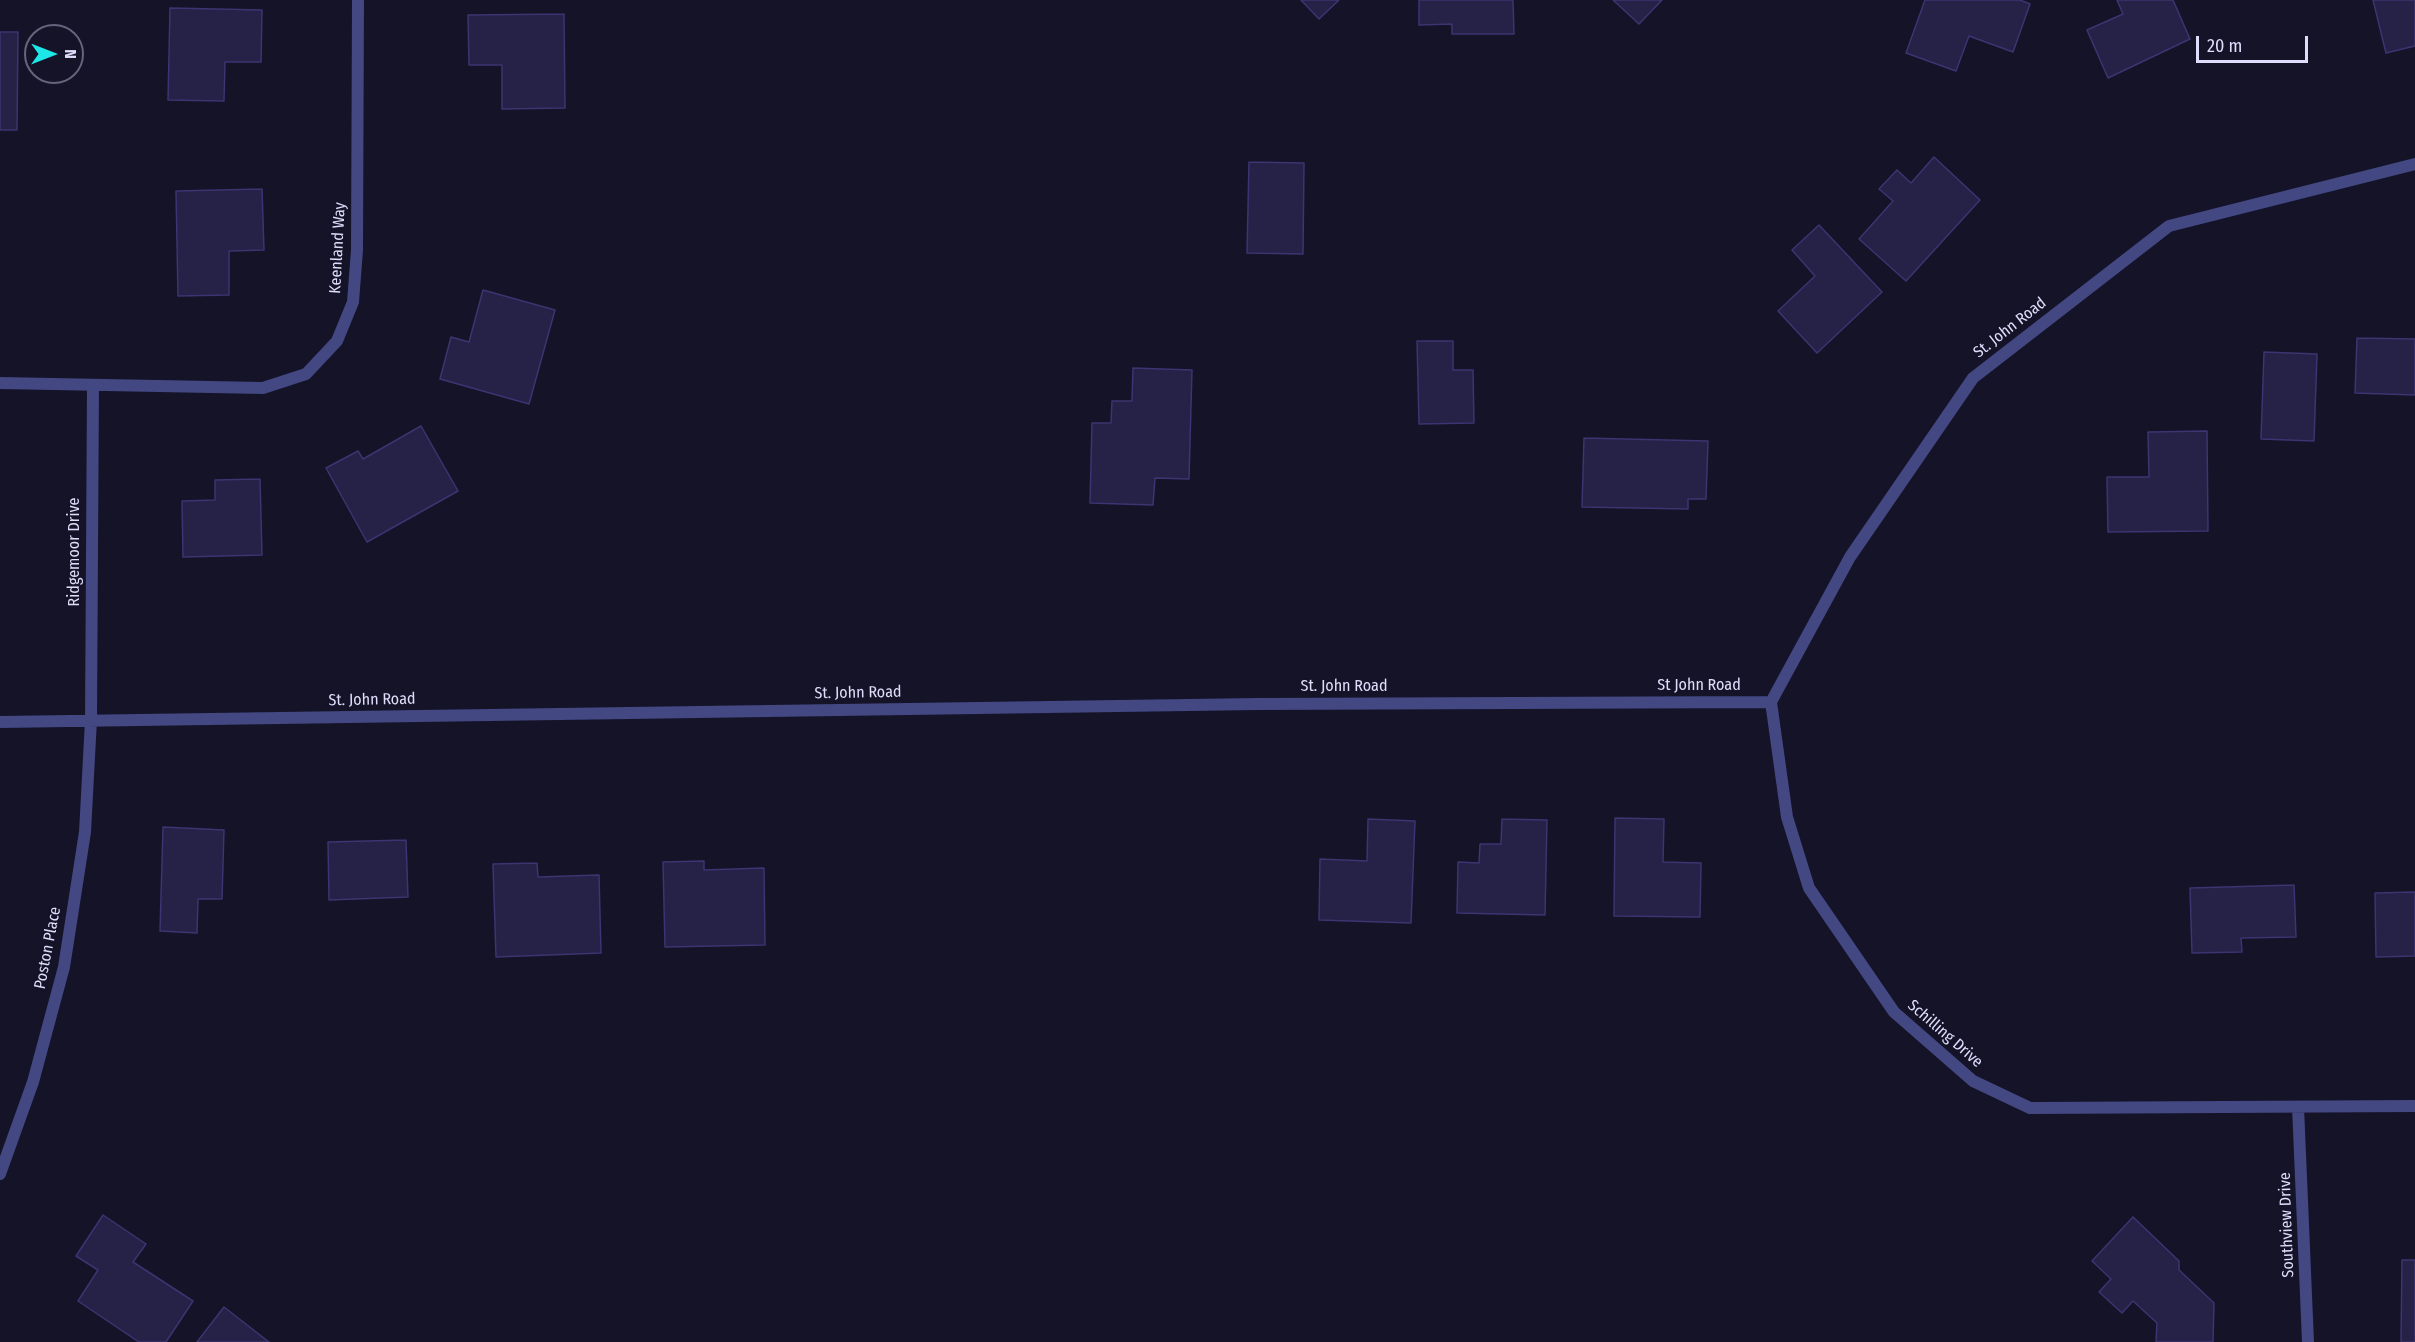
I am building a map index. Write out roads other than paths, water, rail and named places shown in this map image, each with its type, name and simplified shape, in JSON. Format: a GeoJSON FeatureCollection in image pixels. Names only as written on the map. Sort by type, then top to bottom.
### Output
{"type":"FeatureCollection","features":[{"type":"Feature","properties":{"kind":"street","name":"Keenland Way"},"geometry":{"type":"LineString","coordinates":[[0,383],[263,388],[306,374],[337,341],[352,302],[357,250],[358,0]]}},
{"type":"Feature","properties":{"kind":"street","name":"St. John Road"},"geometry":{"type":"LineString","coordinates":[[1771,702],[1850,557],[1972,378],[2169,226],[2415,164]]}},
{"type":"Feature","properties":{"kind":"street","name":"Ridgemoor Drive"},"geometry":{"type":"LineString","coordinates":[[91,720],[93,385]]}},
{"type":"Feature","properties":{"kind":"street","name":"St John Road"},"geometry":{"type":"LineString","coordinates":[[1626,703],[1771,702]]}},
{"type":"Feature","properties":{"kind":"street","name":"Schilling Drive"},"geometry":{"type":"LineString","coordinates":[[1771,702],[1787,817],[1809,888],[1894,1012],[1972,1081],[2030,1108],[2415,1106]]}},
{"type":"Feature","properties":{"kind":"street","name":"St. John Road"},"geometry":{"type":"LineString","coordinates":[[0,722],[1269,704],[1626,703]]}},
{"type":"Feature","properties":{"kind":"street","name":"Poston Place"},"geometry":{"type":"LineString","coordinates":[[0,1174],[33,1082],[64,967],[84,832],[91,720]]}},
{"type":"Feature","properties":{"kind":"street","name":"Southview Drive"},"geometry":{"type":"LineString","coordinates":[[2298,1107],[2308,1342]]}}]}
